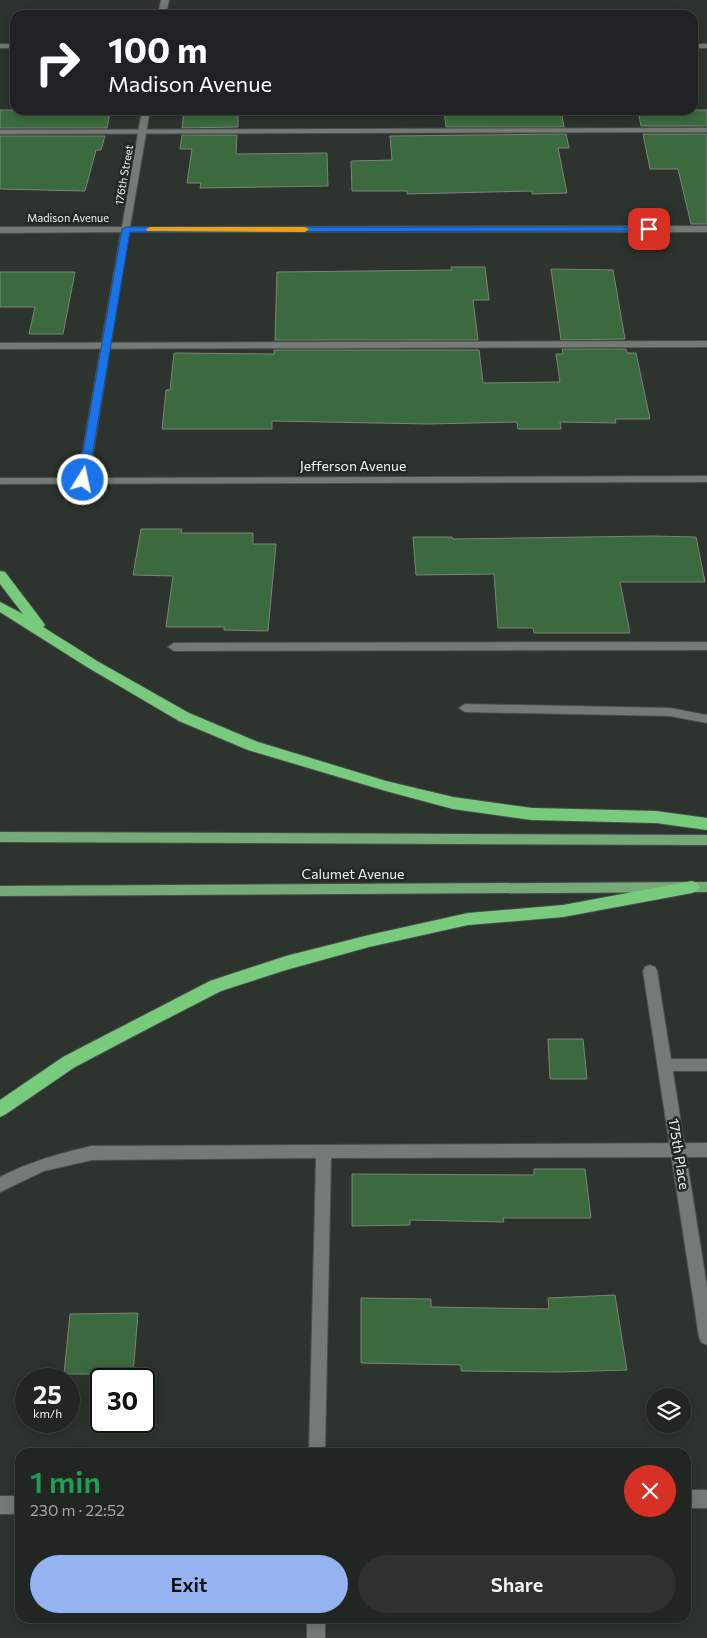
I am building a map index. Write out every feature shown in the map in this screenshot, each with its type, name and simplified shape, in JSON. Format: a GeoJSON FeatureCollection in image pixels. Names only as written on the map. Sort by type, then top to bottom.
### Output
{"type":"FeatureCollection","features":[{"type":"Feature","properties":{"kind":"highway"},"geometry":{"type":"LineString","coordinates":[[0,575],[43,632]]}},
{"type":"Feature","properties":{"kind":"highway"},"geometry":{"type":"LineString","coordinates":[[0,606],[92,664],[184,717],[253,746],[386,786],[453,803],[532,814],[656,817],[707,824]]}},
{"type":"Feature","properties":{"kind":"highway"},"geometry":{"type":"LineString","coordinates":[[0,1109],[69,1062],[145,1022],[216,986],[286,963],[369,941],[468,919],[563,911],[699,887]]}},
{"type":"Feature","properties":{"kind":"main road"},"geometry":{"type":"LineString","coordinates":[[0,837],[707,840]]}},
{"type":"Feature","properties":{"kind":"main road","name":"Calumet Avenue"},"geometry":{"type":"LineString","coordinates":[[0,891],[699,887]]}},
{"type":"Feature","properties":{"kind":"street","name":"176th Street"},"geometry":{"type":"LineString","coordinates":[[83,480],[145,115]]}},
{"type":"Feature","properties":{"kind":"street"},"geometry":{"type":"LineString","coordinates":[[0,132],[707,130]]}},
{"type":"Feature","properties":{"kind":"street","name":"Madison Avenue"},"geometry":{"type":"LineString","coordinates":[[0,230],[707,229]]}},
{"type":"Feature","properties":{"kind":"street"},"geometry":{"type":"LineString","coordinates":[[0,346],[707,344]]}},
{"type":"Feature","properties":{"kind":"street","name":"Jefferson Avenue"},"geometry":{"type":"LineString","coordinates":[[0,480],[707,480]]}},
{"type":"Feature","properties":{"kind":"street"},"geometry":{"type":"LineString","coordinates":[[174,647],[707,646]]}},
{"type":"Feature","properties":{"kind":"street"},"geometry":{"type":"LineString","coordinates":[[465,708],[670,712],[707,719]]}},
{"type":"Feature","properties":{"kind":"street","name":"175th Place"},"geometry":{"type":"LineString","coordinates":[[650,971],[707,1337]]}},
{"type":"Feature","properties":{"kind":"street"},"geometry":{"type":"LineString","coordinates":[[665,1065],[707,1065]]}},
{"type":"Feature","properties":{"kind":"street"},"geometry":{"type":"LineString","coordinates":[[0,1185],[19,1174],[53,1160],[92,1153],[707,1150]]}},
{"type":"Feature","properties":{"kind":"street"},"geometry":{"type":"LineString","coordinates":[[317,1448],[324,1152]]}},
{"type":"Feature","properties":{"kind":"street"},"geometry":{"type":"LineString","coordinates":[[691,1500],[707,1499]]}},
{"type":"Feature","properties":{"kind":"street"},"geometry":{"type":"LineString","coordinates":[[0,1505],[15,1505]]}},
{"type":"Feature","properties":{"kind":"street"},"geometry":{"type":"LineString","coordinates":[[316,1623],[316,1638]]}},
{"type":"Feature","properties":{"kind":"building"},"geometry":{"type":"Polygon","coordinates":[[[0,110],[10,110],[10,115],[109,115],[107,128],[0,128],[0,110]]]}},
{"type":"Feature","properties":{"kind":"building"},"geometry":{"type":"Polygon","coordinates":[[[698,110],[707,110],[707,126],[641,126],[639,115],[698,115],[698,110]]]}},
{"type":"Feature","properties":{"kind":"building"},"geometry":{"type":"Polygon","coordinates":[[[183,115],[238,115],[238,127],[182,128],[183,115]]]}},
{"type":"Feature","properties":{"kind":"building"},"geometry":{"type":"Polygon","coordinates":[[[445,115],[562,115],[564,127],[446,127],[445,115]]]}},
{"type":"Feature","properties":{"kind":"building"},"geometry":{"type":"Polygon","coordinates":[[[566,134],[569,148],[558,148],[567,193],[532,194],[532,191],[407,194],[407,191],[352,191],[351,161],[392,160],[390,136],[566,134]]]}},
{"type":"Feature","properties":{"kind":"building"},"geometry":{"type":"Polygon","coordinates":[[[643,134],[707,134],[707,224],[691,224],[678,169],[650,169],[643,134]]]}},
{"type":"Feature","properties":{"kind":"building"},"geometry":{"type":"Polygon","coordinates":[[[182,135],[237,135],[236,154],[327,153],[328,186],[200,188],[201,183],[187,183],[192,149],[180,149],[182,135]]]}},
{"type":"Feature","properties":{"kind":"building"},"geometry":{"type":"Polygon","coordinates":[[[0,136],[105,136],[101,150],[96,150],[85,191],[0,189],[0,136]]]}},
{"type":"Feature","properties":{"kind":"building"},"geometry":{"type":"Polygon","coordinates":[[[451,267],[485,267],[489,300],[473,300],[478,340],[275,340],[277,272],[452,270],[451,267]]]}},
{"type":"Feature","properties":{"kind":"building"},"geometry":{"type":"Polygon","coordinates":[[[551,269],[613,270],[625,339],[561,340],[551,269]]]}},
{"type":"Feature","properties":{"kind":"building"},"geometry":{"type":"Polygon","coordinates":[[[0,272],[75,272],[63,334],[29,334],[35,307],[0,307],[0,272]]]}},
{"type":"Feature","properties":{"kind":"building"},"geometry":{"type":"Polygon","coordinates":[[[562,349],[626,349],[627,353],[636,353],[650,419],[615,419],[616,423],[560,422],[561,429],[518,429],[517,422],[428,424],[272,421],[272,429],[162,429],[166,390],[170,390],[174,353],[274,354],[274,350],[479,350],[483,383],[560,382],[556,354],[563,354],[562,349]]]}},
{"type":"Feature","properties":{"kind":"building"},"geometry":{"type":"Polygon","coordinates":[[[141,529],[182,529],[181,533],[253,533],[253,544],[276,544],[268,631],[224,630],[224,627],[166,627],[173,576],[133,575],[141,529]]]}},
{"type":"Feature","properties":{"kind":"building"},"geometry":{"type":"Polygon","coordinates":[[[413,537],[452,537],[453,539],[696,537],[705,582],[620,582],[630,633],[534,633],[533,628],[498,628],[494,574],[416,575],[413,537]]]}},
{"type":"Feature","properties":{"kind":"building"},"geometry":{"type":"Polygon","coordinates":[[[548,1039],[583,1039],[587,1079],[550,1079],[548,1039]]]}},
{"type":"Feature","properties":{"kind":"building"},"geometry":{"type":"Polygon","coordinates":[[[534,1169],[585,1169],[591,1218],[503,1218],[504,1222],[410,1220],[410,1225],[352,1226],[352,1174],[534,1175],[534,1169]]]}},
{"type":"Feature","properties":{"kind":"building"},"geometry":{"type":"Polygon","coordinates":[[[615,1295],[627,1370],[559,1372],[461,1371],[461,1365],[361,1363],[361,1298],[431,1299],[431,1307],[549,1309],[548,1298],[615,1295]]]}},
{"type":"Feature","properties":{"kind":"building"},"geometry":{"type":"Polygon","coordinates":[[[138,1313],[133,1368],[90,1368],[90,1374],[80,1374],[80,1368],[65,1368],[70,1314],[138,1313]]]}},
{"type":"Feature","properties":{"kind":"slow traffic"},"geometry":{"type":"LineString","coordinates":[[150,229],[305,229]]}},
{"type":"Feature","properties":{"kind":"route"},"geometry":{"type":"LineString","coordinates":[[83,480],[126,229],[649,229]]}}]}
